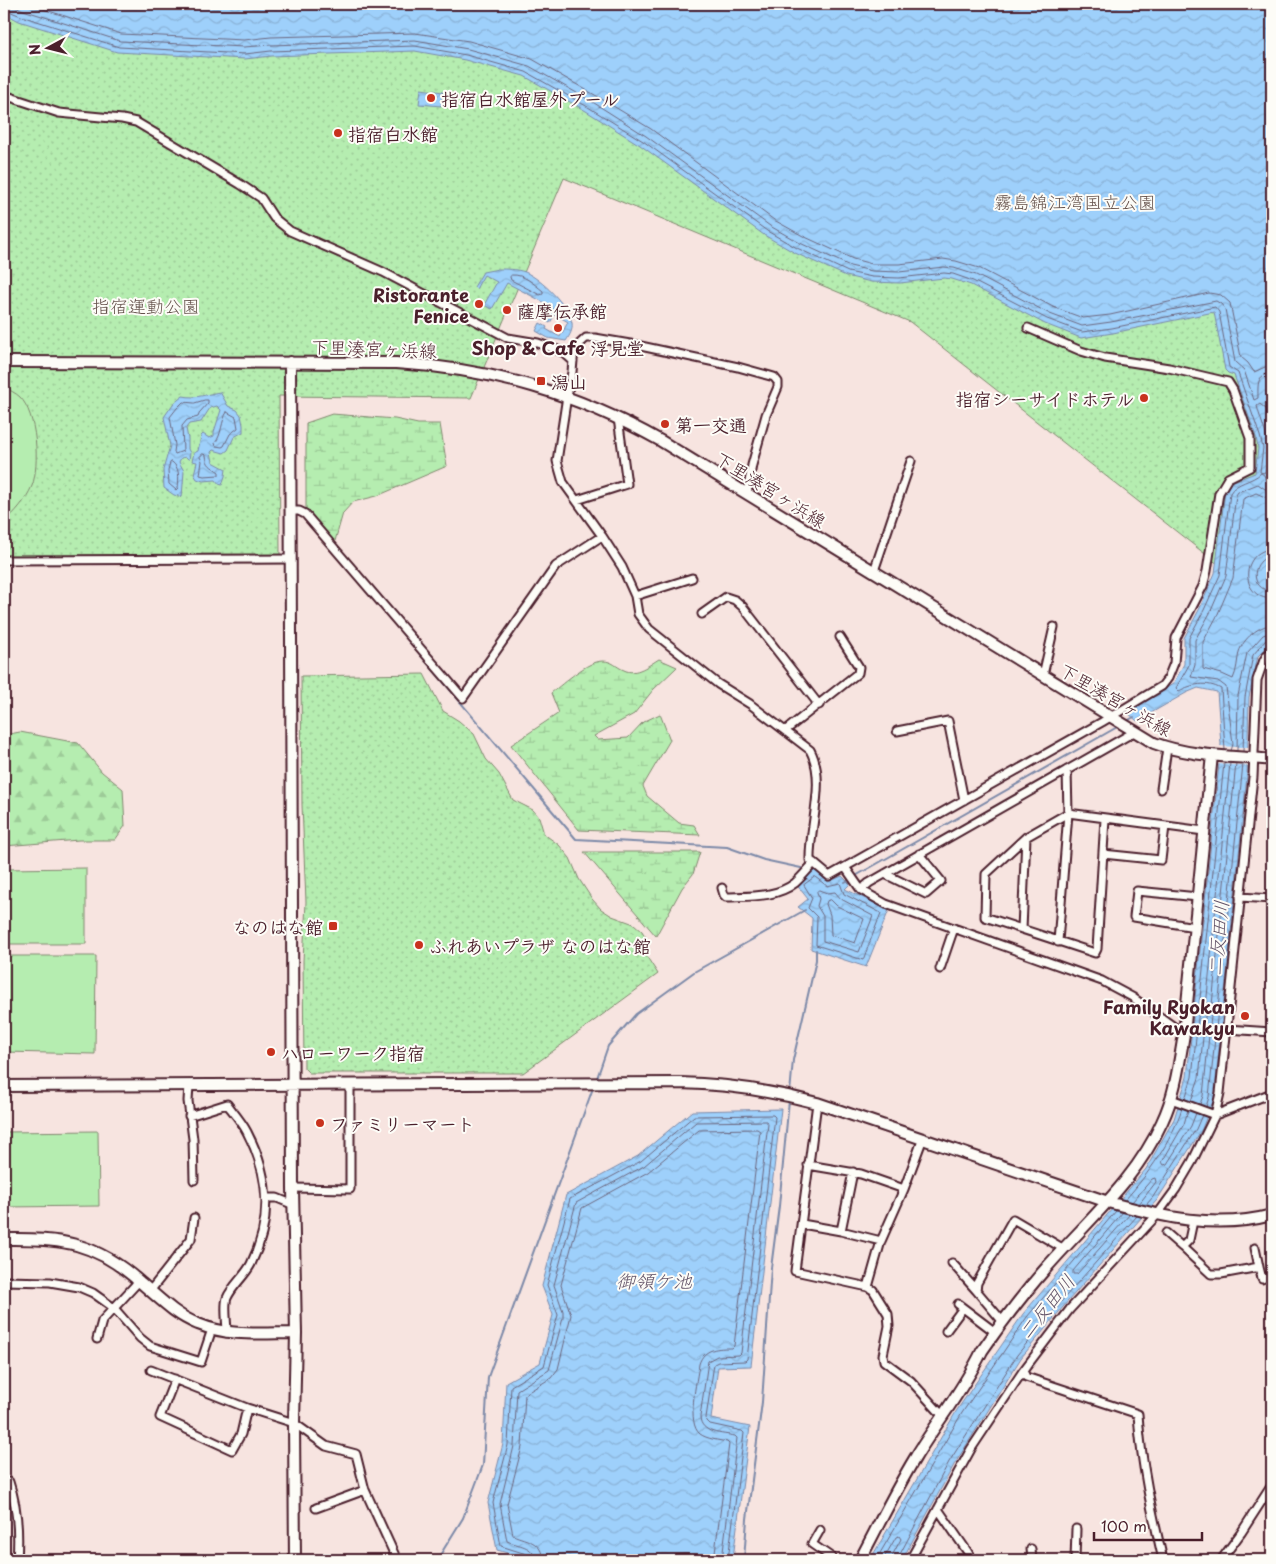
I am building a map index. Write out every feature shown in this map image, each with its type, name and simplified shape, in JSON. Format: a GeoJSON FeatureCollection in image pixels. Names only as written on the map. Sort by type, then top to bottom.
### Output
{"type":"FeatureCollection","features":[{"type":"Feature","properties":{"kind":"street"},"geometry":{"type":"LineString","coordinates":[[4,95],[59,113],[136,122],[260,198],[274,218],[290,232],[382,272],[508,338],[538,343],[563,352],[573,361]]}},
{"type":"Feature","properties":{"kind":"street"},"geometry":{"type":"LineString","coordinates":[[747,493],[752,465],[766,415],[778,387],[778,382],[774,377],[738,367],[590,337],[578,344],[574,349],[557,461],[563,482],[622,566],[635,596],[638,614],[649,630],[718,684],[786,730],[810,750],[815,763],[815,813],[810,860],[829,876],[1111,717],[1162,686],[1168,678],[1174,663],[1176,638],[1203,586],[1207,571],[1218,493],[1228,478],[1250,467],[1250,438],[1233,390],[1228,382],[1169,368],[1105,358],[1081,351],[1028,328]]}},
{"type":"Feature","properties":{"kind":"street","name":"下里湊宮ヶ浜線"},"geometry":{"type":"LineString","coordinates":[[4,362],[396,363],[450,368],[506,378],[567,396],[618,418],[661,441],[1154,743],[1167,748],[1272,760]]}},
{"type":"Feature","properties":{"kind":"street"},"geometry":{"type":"LineString","coordinates":[[290,362],[296,1560]]}},
{"type":"Feature","properties":{"kind":"street"},"geometry":{"type":"LineString","coordinates":[[577,500],[626,484],[618,418]]}},
{"type":"Feature","properties":{"kind":"street"},"geometry":{"type":"LineString","coordinates":[[874,571],[911,461]]}},
{"type":"Feature","properties":{"kind":"street"},"geometry":{"type":"LineString","coordinates":[[290,511],[298,511],[305,514],[463,698],[556,566],[602,536]]}},
{"type":"Feature","properties":{"kind":"street"},"geometry":{"type":"LineString","coordinates":[[4,560],[290,559]]}},
{"type":"Feature","properties":{"kind":"street"},"geometry":{"type":"LineString","coordinates":[[635,596],[692,578]]}},
{"type":"Feature","properties":{"kind":"street"},"geometry":{"type":"LineString","coordinates":[[702,614],[726,597],[735,600],[768,637],[819,706]]}},
{"type":"Feature","properties":{"kind":"street"},"geometry":{"type":"LineString","coordinates":[[1043,675],[1054,627]]}},
{"type":"Feature","properties":{"kind":"street"},"geometry":{"type":"LineString","coordinates":[[786,730],[819,706],[858,673],[859,667],[840,637]]}},
{"type":"Feature","properties":{"kind":"street"},"geometry":{"type":"LineString","coordinates":[[910,1560],[971,1449],[1023,1371],[1070,1309],[1157,1215],[1184,1176],[1215,1115],[1220,1093],[1240,897],[1257,680],[1264,660],[1272,652]]}},
{"type":"Feature","properties":{"kind":"street"},"geometry":{"type":"LineString","coordinates":[[897,731],[948,720],[964,800]]}},
{"type":"Feature","properties":{"kind":"street"},"geometry":{"type":"LineString","coordinates":[[858,888],[1134,732]]}},
{"type":"Feature","properties":{"kind":"street"},"geometry":{"type":"LineString","coordinates":[[1161,790],[1167,748]]}},
{"type":"Feature","properties":{"kind":"street"},"geometry":{"type":"LineString","coordinates":[[860,1560],[904,1476],[995,1332],[1046,1268],[1130,1177],[1144,1158],[1163,1122],[1177,1076],[1184,1034],[1212,754]]}},
{"type":"Feature","properties":{"kind":"street"},"geometry":{"type":"LineString","coordinates":[[1058,942],[1068,813],[1068,770]]}},
{"type":"Feature","properties":{"kind":"street"},"geometry":{"type":"LineString","coordinates":[[1105,819],[1097,949],[1095,953],[986,917],[986,874],[1026,837],[1068,813],[1204,831]]}},
{"type":"Feature","properties":{"kind":"street"},"geometry":{"type":"LineString","coordinates":[[1103,854],[1161,860],[1165,826]]}},
{"type":"Feature","properties":{"kind":"street"},"geometry":{"type":"LineString","coordinates":[[1022,929],[1026,837]]}},
{"type":"Feature","properties":{"kind":"street"},"geometry":{"type":"LineString","coordinates":[[885,874],[926,894],[940,881],[920,854]]}},
{"type":"Feature","properties":{"kind":"street"},"geometry":{"type":"LineString","coordinates":[[722,888],[726,897],[759,896],[775,893],[795,882],[814,863]]}},
{"type":"Feature","properties":{"kind":"street"},"geometry":{"type":"LineString","coordinates":[[846,868],[858,888],[886,904],[1102,981],[1132,997],[1184,1034]]}},
{"type":"Feature","properties":{"kind":"street"},"geometry":{"type":"LineString","coordinates":[[1195,927],[1134,917],[1137,891],[1198,897]]}},
{"type":"Feature","properties":{"kind":"street"},"geometry":{"type":"LineString","coordinates":[[1240,897],[1272,899]]}},
{"type":"Feature","properties":{"kind":"street"},"geometry":{"type":"LineString","coordinates":[[940,969],[954,928]]}},
{"type":"Feature","properties":{"kind":"street"},"geometry":{"type":"LineString","coordinates":[[1227,1029],[1272,1032]]}},
{"type":"Feature","properties":{"kind":"street"},"geometry":{"type":"LineString","coordinates":[[293,1188],[350,1188],[350,1084]]}},
{"type":"Feature","properties":{"kind":"street"},"geometry":{"type":"LineString","coordinates":[[4,1086],[701,1084],[794,1096],[1108,1202],[1157,1215],[1193,1220],[1239,1220],[1272,1215]]}},
{"type":"Feature","properties":{"kind":"street"},"geometry":{"type":"LineString","coordinates":[[189,1085],[188,1101],[193,1139],[194,1180]]}},
{"type":"Feature","properties":{"kind":"street"},"geometry":{"type":"LineString","coordinates":[[1171,1099],[1215,1115],[1272,1093]]}},
{"type":"Feature","properties":{"kind":"street"},"geometry":{"type":"LineString","coordinates":[[817,1103],[795,1271],[868,1287],[873,1290],[888,1314],[889,1326],[883,1355],[884,1361],[911,1381],[942,1415]]}},
{"type":"Feature","properties":{"kind":"street"},"geometry":{"type":"LineString","coordinates":[[189,1116],[228,1104],[247,1130],[259,1156],[265,1180],[267,1198],[260,1246],[248,1269],[226,1299],[227,1332]]}},
{"type":"Feature","properties":{"kind":"street"},"geometry":{"type":"LineString","coordinates":[[868,1287],[881,1241],[904,1189],[923,1138]]}},
{"type":"Feature","properties":{"kind":"street"},"geometry":{"type":"LineString","coordinates":[[808,1165],[853,1172],[904,1189]]}},
{"type":"Feature","properties":{"kind":"street"},"geometry":{"type":"LineString","coordinates":[[841,1231],[853,1172]]}},
{"type":"Feature","properties":{"kind":"street"},"geometry":{"type":"LineString","coordinates":[[267,1198],[277,1198],[294,1205]]}},
{"type":"Feature","properties":{"kind":"street"},"geometry":{"type":"LineString","coordinates":[[150,1290],[191,1239],[194,1218]]}},
{"type":"Feature","properties":{"kind":"street"},"geometry":{"type":"LineString","coordinates":[[976,1290],[976,1283],[1013,1219],[1064,1249]]}},
{"type":"Feature","properties":{"kind":"street"},"geometry":{"type":"LineString","coordinates":[[1182,1247],[1189,1240],[1193,1220]]}},
{"type":"Feature","properties":{"kind":"street"},"geometry":{"type":"LineString","coordinates":[[802,1224],[881,1241]]}},
{"type":"Feature","properties":{"kind":"street"},"geometry":{"type":"LineString","coordinates":[[1166,1233],[1211,1274],[1259,1267]]}},
{"type":"Feature","properties":{"kind":"street"},"geometry":{"type":"LineString","coordinates":[[4,1239],[50,1239],[80,1245],[112,1259],[186,1319],[212,1329],[227,1332],[296,1333]]}},
{"type":"Feature","properties":{"kind":"street"},"geometry":{"type":"LineString","coordinates":[[1255,1248],[1262,1278],[1272,1275]]}},
{"type":"Feature","properties":{"kind":"street"},"geometry":{"type":"LineString","coordinates":[[952,1263],[1003,1322]]}},
{"type":"Feature","properties":{"kind":"street"},"geometry":{"type":"LineString","coordinates":[[4,1281],[66,1283],[93,1293],[114,1308],[140,1338],[150,1346],[201,1362],[212,1329]]}},
{"type":"Feature","properties":{"kind":"street"},"geometry":{"type":"LineString","coordinates":[[97,1339],[102,1321],[140,1281]]}},
{"type":"Feature","properties":{"kind":"street"},"geometry":{"type":"LineString","coordinates":[[946,1331],[960,1306],[995,1332]]}},
{"type":"Feature","properties":{"kind":"street"},"geometry":{"type":"LineString","coordinates":[[152,1370],[247,1408],[294,1423],[326,1446],[356,1454],[365,1490],[398,1560]]}},
{"type":"Feature","properties":{"kind":"street"},"geometry":{"type":"LineString","coordinates":[[1023,1371],[1026,1377],[1138,1414],[1149,1502],[1163,1560]]}},
{"type":"Feature","properties":{"kind":"street"},"geometry":{"type":"LineString","coordinates":[[175,1379],[160,1417],[232,1450],[241,1434],[247,1408]]}},
{"type":"Feature","properties":{"kind":"street"},"geometry":{"type":"LineString","coordinates":[[4,1483],[9,1482],[14,1497],[19,1534],[17,1560]]}},
{"type":"Feature","properties":{"kind":"street"},"geometry":{"type":"LineString","coordinates":[[1221,1560],[1272,1485]]}},
{"type":"Feature","properties":{"kind":"street"},"geometry":{"type":"LineString","coordinates":[[316,1508],[365,1490]]}},
{"type":"Feature","properties":{"kind":"street"},"geometry":{"type":"LineString","coordinates":[[938,1509],[972,1560]]}},
{"type":"Feature","properties":{"kind":"street"},"geometry":{"type":"LineString","coordinates":[[1075,1560],[1076,1529]]}},
{"type":"Feature","properties":{"kind":"street"},"geometry":{"type":"LineString","coordinates":[[820,1530],[812,1544],[832,1559]]}},
{"type":"Feature","properties":{"kind":"street"},"geometry":{"type":"LineString","coordinates":[[1031,1549],[1032,1560]]}},
{"type":"Feature","properties":{"kind":"green space","name":"霧島錦江湾国立公園"},"geometry":{"type":"Polygon","coordinates":[[[4,4],[1272,4],[1272,581],[1261,598],[910,322],[564,178],[471,398],[279,396],[280,556],[4,556],[4,4]]]}},
{"type":"Feature","properties":{"kind":"green space"},"geometry":{"type":"Polygon","coordinates":[[[4,387],[20,397],[26,405],[33,427],[36,466],[32,486],[27,496],[4,522],[4,387]]]}},
{"type":"Feature","properties":{"kind":"green space"},"geometry":{"type":"Polygon","coordinates":[[[332,414],[395,419],[418,424],[440,424],[447,466],[377,496],[353,502],[343,513],[335,541],[306,512],[306,423],[332,414]]]}},
{"type":"Feature","properties":{"kind":"green space"},"geometry":{"type":"Polygon","coordinates":[[[659,659],[677,667],[653,690],[634,714],[594,736],[598,740],[628,738],[643,722],[660,714],[670,740],[643,786],[647,796],[679,823],[694,825],[700,835],[579,830],[511,745],[559,713],[551,693],[583,668],[597,662],[606,661],[624,670],[633,672],[659,659]]]}},
{"type":"Feature","properties":{"kind":"green space"},"geometry":{"type":"Polygon","coordinates":[[[424,674],[443,711],[459,721],[474,734],[486,759],[499,774],[513,800],[533,810],[539,817],[544,834],[559,845],[570,858],[579,879],[592,899],[601,909],[612,916],[634,924],[642,931],[649,943],[645,954],[658,974],[523,1073],[309,1073],[304,1068],[303,961],[306,902],[302,805],[301,676],[424,674]]]}},
{"type":"Feature","properties":{"kind":"green space"},"geometry":{"type":"Polygon","coordinates":[[[20,732],[78,743],[102,772],[123,789],[125,826],[115,840],[79,840],[4,846],[4,735],[20,732]]]}},
{"type":"Feature","properties":{"kind":"green space"},"geometry":{"type":"Polygon","coordinates":[[[584,852],[700,852],[693,874],[682,888],[656,936],[584,852]]]}},
{"type":"Feature","properties":{"kind":"green space"},"geometry":{"type":"Polygon","coordinates":[[[86,868],[86,944],[4,944],[4,869],[86,868]]]}},
{"type":"Feature","properties":{"kind":"green space"},"geometry":{"type":"Polygon","coordinates":[[[4,956],[96,956],[95,1054],[4,1052],[4,956]]]}},
{"type":"Feature","properties":{"kind":"green space"},"geometry":{"type":"Polygon","coordinates":[[[98,1131],[99,1206],[4,1207],[4,1132],[98,1131]]]}},
{"type":"Feature","properties":{"kind":"water","name":"二反田川"},"geometry":{"type":"Polygon","coordinates":[[[4,4],[1272,4],[1272,385],[1269,385],[1273,443],[1269,477],[1272,482],[1272,564],[1265,576],[1272,582],[1272,643],[1258,656],[1249,697],[1247,776],[1214,1099],[1201,1131],[1157,1200],[1068,1301],[1021,1358],[954,1465],[902,1560],[870,1560],[957,1410],[1023,1314],[1146,1169],[1174,1119],[1187,1077],[1221,744],[1217,692],[1198,688],[1137,721],[1127,712],[1173,684],[1184,664],[1184,638],[1200,608],[1215,573],[1225,491],[1229,483],[1255,473],[1258,448],[1256,437],[1234,375],[1225,370],[1214,312],[1081,338],[1045,324],[971,285],[952,279],[944,278],[900,283],[871,282],[846,276],[795,253],[764,235],[640,145],[586,111],[524,76],[465,60],[415,51],[272,56],[245,59],[117,52],[19,21],[4,13],[4,4]]]}},
{"type":"Feature","properties":{"kind":"water","name":"指宿白水館屋外プール"},"geometry":{"type":"Polygon","coordinates":[[[421,89],[443,92],[441,106],[419,104],[421,89]]]}},
{"type":"Feature","properties":{"kind":"water"},"geometry":{"type":"Polygon","coordinates":[[[498,269],[525,272],[539,280],[553,293],[565,308],[572,323],[571,332],[566,341],[548,338],[536,331],[540,323],[560,337],[568,322],[555,314],[550,323],[542,319],[549,305],[507,283],[492,309],[484,305],[497,282],[484,275],[476,289],[474,287],[483,272],[498,269]]]}},
{"type":"Feature","properties":{"kind":"water"},"geometry":{"type":"Polygon","coordinates":[[[220,392],[228,406],[237,410],[241,415],[243,425],[243,432],[234,437],[228,450],[224,453],[213,450],[211,452],[213,462],[226,469],[222,485],[216,480],[203,481],[197,479],[194,474],[197,462],[192,461],[194,453],[198,451],[201,436],[203,434],[209,438],[214,436],[221,410],[217,406],[210,408],[201,422],[189,424],[186,428],[190,453],[189,460],[186,457],[181,458],[179,462],[184,471],[182,497],[174,495],[164,488],[163,470],[170,446],[164,417],[173,404],[183,396],[197,397],[220,392]]]}},
{"type":"Feature","properties":{"kind":"water"},"geometry":{"type":"Polygon","coordinates":[[[815,870],[828,882],[842,876],[850,884],[845,889],[889,910],[866,967],[811,949],[812,918],[798,907],[808,899],[796,884],[815,870]]]}},
{"type":"Feature","properties":{"kind":"water","name":"御領ケ池"},"geometry":{"type":"Polygon","coordinates":[[[781,1109],[751,1366],[718,1367],[711,1419],[750,1427],[733,1558],[731,1560],[532,1560],[497,1550],[488,1503],[503,1444],[506,1382],[540,1363],[553,1315],[542,1286],[566,1195],[638,1156],[692,1111],[781,1109]]]}},
{"type":"Feature","properties":{"kind":"pier"},"geometry":{"type":"Polygon","coordinates":[[[1220,746],[1251,748],[1250,766],[1218,764],[1220,746]]]}},
{"type":"Feature","properties":{"kind":"waterway"},"geometry":{"type":"LineString","coordinates":[[380,607],[576,839],[727,847],[764,860],[801,868]]}},
{"type":"Feature","properties":{"kind":"waterway"},"geometry":{"type":"LineString","coordinates":[[1125,722],[1134,717]]}},
{"type":"Feature","properties":{"kind":"waterway"},"geometry":{"type":"LineString","coordinates":[[845,882],[1119,726]]}},
{"type":"Feature","properties":{"kind":"waterway"},"geometry":{"type":"LineString","coordinates":[[596,1081],[608,1046],[636,1014],[694,972],[805,910]]}},
{"type":"Feature","properties":{"kind":"waterway"},"geometry":{"type":"LineString","coordinates":[[790,1093],[793,1060],[816,960],[816,950]]}},
{"type":"Feature","properties":{"kind":"waterway"},"geometry":{"type":"LineString","coordinates":[[437,1560],[463,1518],[483,1465],[488,1377],[593,1088]]}},
{"type":"Feature","properties":{"kind":"waterway"},"geometry":{"type":"LineString","coordinates":[[744,1560],[747,1519],[762,1402],[771,1268],[789,1100]]}},
{"type":"Feature","properties":{"kind":"place","name":"指宿白水館屋外プール"},"geometry":{"type":"Point","coordinates":[431,98]}},
{"type":"Feature","properties":{"kind":"place","name":"指宿白水館"},"geometry":{"type":"Point","coordinates":[338,133]}},
{"type":"Feature","properties":{"kind":"place","name":"Ristorante Fenice"},"geometry":{"type":"Point","coordinates":[479,304]}},
{"type":"Feature","properties":{"kind":"place","name":"薩摩伝承館"},"geometry":{"type":"Point","coordinates":[507,310]}},
{"type":"Feature","properties":{"kind":"place","name":"Shop & Cafe 浮見堂"},"geometry":{"type":"Point","coordinates":[558,328]}},
{"type":"Feature","properties":{"kind":"place","name":"潟山"},"geometry":{"type":"Point","coordinates":[541,381]}},
{"type":"Feature","properties":{"kind":"place","name":"指宿シーサイドホテル"},"geometry":{"type":"Point","coordinates":[1144,398]}},
{"type":"Feature","properties":{"kind":"place","name":"第一交通"},"geometry":{"type":"Point","coordinates":[665,424]}},
{"type":"Feature","properties":{"kind":"place","name":"なのはな館"},"geometry":{"type":"Point","coordinates":[333,926]}},
{"type":"Feature","properties":{"kind":"place","name":"ふれあいプラザ なのはな館"},"geometry":{"type":"Point","coordinates":[419,945]}},
{"type":"Feature","properties":{"kind":"place","name":"Family Ryokan Kawakyu"},"geometry":{"type":"Point","coordinates":[1245,1016]}},
{"type":"Feature","properties":{"kind":"place","name":"ハローワーク指宿"},"geometry":{"type":"Point","coordinates":[271,1052]}},
{"type":"Feature","properties":{"kind":"place","name":"ファミリーマート"},"geometry":{"type":"Point","coordinates":[320,1123]}},
{"type":"Feature","properties":{"kind":"park label","name":"指宿運動公園"},"geometry":{"type":"Point","coordinates":[146,305]}}]}
